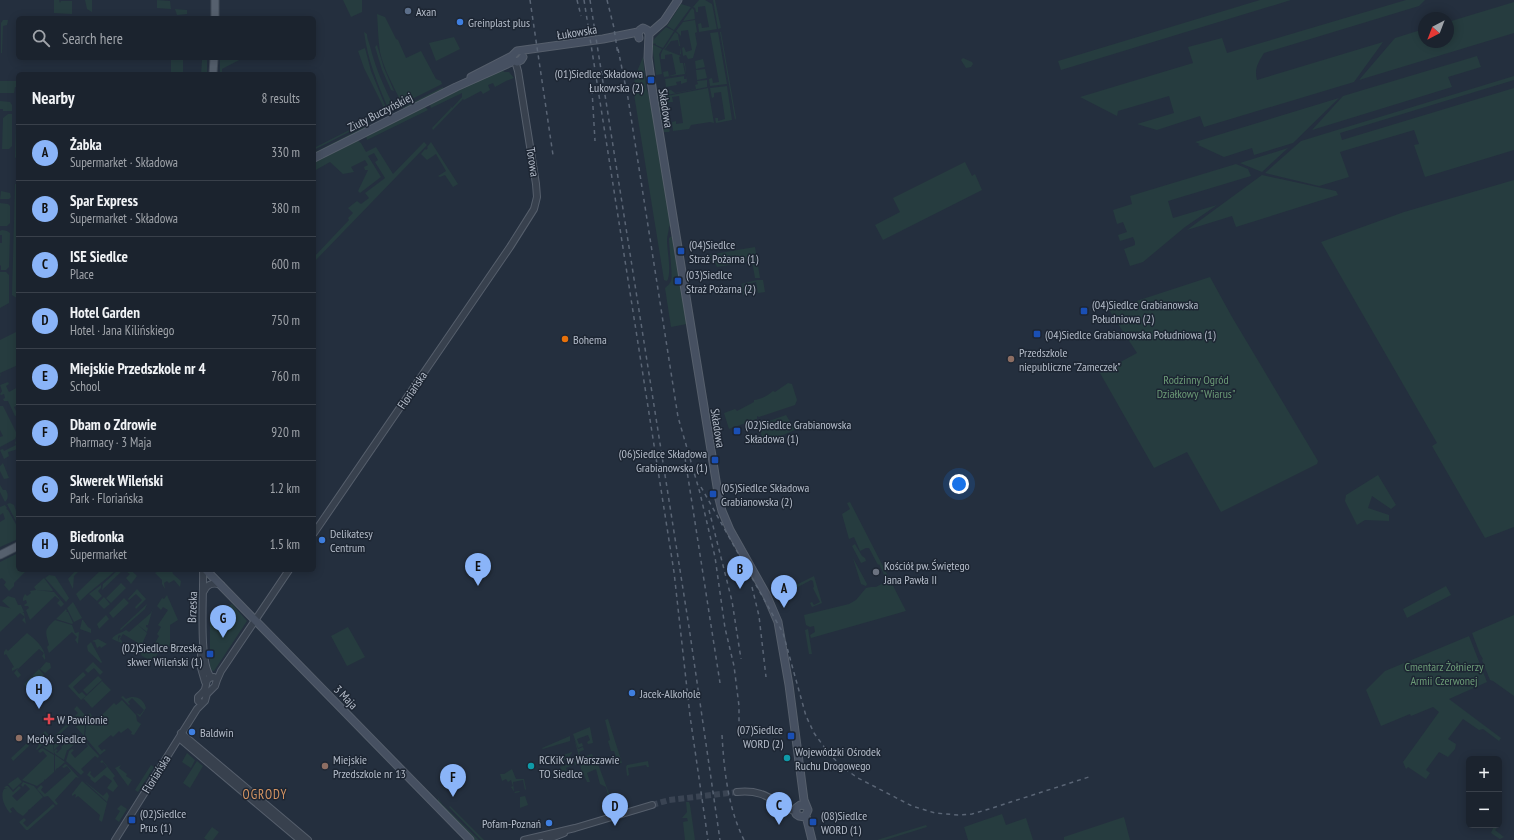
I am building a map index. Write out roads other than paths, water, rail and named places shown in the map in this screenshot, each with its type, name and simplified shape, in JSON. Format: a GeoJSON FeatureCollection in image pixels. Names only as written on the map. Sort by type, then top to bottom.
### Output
{"type":"FeatureCollection","features":[{"type":"Feature","properties":{"kind":"main road"},"geometry":{"type":"LineString","coordinates":[[215,0],[215,16]]}},
{"type":"Feature","properties":{"kind":"main road","name":"Łukowska"},"geometry":{"type":"LineString","coordinates":[[517,58],[644,35],[659,26],[678,0]]}},
{"type":"Feature","properties":{"kind":"main road","name":"Składowa"},"geometry":{"type":"LineString","coordinates":[[644,35],[679,261],[719,499],[730,530],[766,594],[778,622],[789,685],[802,789],[800,807],[808,810],[804,817],[811,840]]}},
{"type":"Feature","properties":{"kind":"main road","name":"Ziuty Buczyńskiej"},"geometry":{"type":"LineString","coordinates":[[316,157],[456,87],[504,66],[517,58]]}},
{"type":"Feature","properties":{"kind":"main road","name":"Ziuty Buczyńskiej"},"geometry":{"type":"LineString","coordinates":[[456,87],[481,71],[517,58]]}},
{"type":"Feature","properties":{"kind":"main road"},"geometry":{"type":"LineString","coordinates":[[213,72],[214,60]]}},
{"type":"Feature","properties":{"kind":"main road"},"geometry":{"type":"LineString","coordinates":[[0,555],[16,547]]}},
{"type":"Feature","properties":{"kind":"main road","name":"3 Maja"},"geometry":{"type":"LineString","coordinates":[[207,572],[470,840]]}},
{"type":"Feature","properties":{"kind":"main road"},"geometry":{"type":"LineString","coordinates":[[800,807],[799,816],[804,817]]}},
{"type":"Feature","properties":{"kind":"street","name":"Torowa"},"geometry":{"type":"LineString","coordinates":[[510,247],[534,209],[537,197],[517,58]]}},
{"type":"Feature","properties":{"kind":"street"},"geometry":{"type":"LineString","coordinates":[[504,66],[514,69],[519,73]]}},
{"type":"Feature","properties":{"kind":"street","name":"Floriańska"},"geometry":{"type":"LineString","coordinates":[[316,530],[510,247]]}},
{"type":"Feature","properties":{"kind":"street","name":"Brzeska"},"geometry":{"type":"LineString","coordinates":[[205,572],[201,665],[206,682]]}},
{"type":"Feature","properties":{"kind":"street"},"geometry":{"type":"LineString","coordinates":[[206,682],[214,678],[221,671],[288,572]]}},
{"type":"Feature","properties":{"kind":"street"},"geometry":{"type":"LineString","coordinates":[[204,595],[206,588],[209,585],[216,583],[221,585]]}},
{"type":"Feature","properties":{"kind":"street","name":"Brzeska"},"geometry":{"type":"LineString","coordinates":[[203,645],[207,671],[214,678]]}},
{"type":"Feature","properties":{"kind":"street"},"geometry":{"type":"LineString","coordinates":[[200,702],[205,701],[208,692],[215,686],[214,678]]}},
{"type":"Feature","properties":{"kind":"street","name":"Floriańska"},"geometry":{"type":"LineString","coordinates":[[115,840],[196,709],[200,702],[198,698],[204,690],[206,682]]}},
{"type":"Feature","properties":{"kind":"street"},"geometry":{"type":"LineString","coordinates":[[180,736],[300,840]]}},
{"type":"Feature","properties":{"kind":"street"},"geometry":{"type":"LineString","coordinates":[[180,736],[308,840]]}},
{"type":"Feature","properties":{"kind":"street"},"geometry":{"type":"LineString","coordinates":[[737,792],[758,793],[768,796],[782,804],[800,807]]}},
{"type":"Feature","properties":{"kind":"street"},"geometry":{"type":"LineString","coordinates":[[524,840],[575,828],[652,805]]}},
{"type":"Feature","properties":{"kind":"street"},"geometry":{"type":"LineString","coordinates":[[546,840],[575,828]]}},
{"type":"Feature","properties":{"kind":"tunnel"},"geometry":{"type":"LineString","coordinates":[[652,805],[669,800],[737,792]]}},
{"type":"Feature","properties":{"kind":"railway"},"geometry":{"type":"LineString","coordinates":[[530,0],[553,155]]}},
{"type":"Feature","properties":{"kind":"railway"},"geometry":{"type":"LineString","coordinates":[[577,0],[581,16]]}},
{"type":"Feature","properties":{"kind":"railway"},"geometry":{"type":"LineString","coordinates":[[584,0],[674,572],[690,716],[708,840]]}},
{"type":"Feature","properties":{"kind":"railway"},"geometry":{"type":"LineString","coordinates":[[590,0],[689,627],[720,840]]}},
{"type":"Feature","properties":{"kind":"railway"},"geometry":{"type":"LineString","coordinates":[[607,0],[614,28],[618,55]]}},
{"type":"Feature","properties":{"kind":"railway"},"geometry":{"type":"LineString","coordinates":[[618,49],[628,98],[678,417],[700,493],[715,557],[725,628],[734,666],[739,706],[739,737]]}},
{"type":"Feature","properties":{"kind":"railway"},"geometry":{"type":"LineString","coordinates":[[592,90],[595,141]]}},
{"type":"Feature","properties":{"kind":"railway"},"geometry":{"type":"LineString","coordinates":[[685,458],[720,683]]}},
{"type":"Feature","properties":{"kind":"railway"},"geometry":{"type":"LineString","coordinates":[[701,487],[783,633],[806,716],[814,733],[830,755],[845,769],[858,778],[912,806],[935,813],[958,815],[972,814],[1092,776]]}},
{"type":"Feature","properties":{"kind":"railway"},"geometry":{"type":"LineString","coordinates":[[709,510],[732,601],[741,659]]}},
{"type":"Feature","properties":{"kind":"railway"},"geometry":{"type":"LineString","coordinates":[[752,587],[759,616],[766,677]]}},
{"type":"Feature","properties":{"kind":"railway"},"geometry":{"type":"LineString","coordinates":[[722,735],[728,789],[734,815],[744,840]]}},
{"type":"Feature","properties":{"kind":"place","name":"Axan"},"geometry":{"type":"Point","coordinates":[408,11]}},
{"type":"Feature","properties":{"kind":"place","name":"Greinplast plus"},"geometry":{"type":"Point","coordinates":[460,22]}},
{"type":"Feature","properties":{"kind":"place","name":"(01)Siedlce Składowa Łukowska (2)"},"geometry":{"type":"Point","coordinates":[651,80]}},
{"type":"Feature","properties":{"kind":"place","name":"(04)Siedlce Straż Pożarna (1)"},"geometry":{"type":"Point","coordinates":[681,251]}},
{"type":"Feature","properties":{"kind":"place","name":"(03)Siedlce Straż Pożarna (2)"},"geometry":{"type":"Point","coordinates":[678,281]}},
{"type":"Feature","properties":{"kind":"place","name":"(04)Siedlce Grabianowska Południowa (2)"},"geometry":{"type":"Point","coordinates":[1084,311]}},
{"type":"Feature","properties":{"kind":"place","name":"(04)Siedlce Grabianowska Południowa (1)"},"geometry":{"type":"Point","coordinates":[1037,334]}},
{"type":"Feature","properties":{"kind":"place","name":"Bohema"},"geometry":{"type":"Point","coordinates":[565,339]}},
{"type":"Feature","properties":{"kind":"place","name":"Przedszkole niepubliczne \"Zameczek\""},"geometry":{"type":"Point","coordinates":[1011,359]}},
{"type":"Feature","properties":{"kind":"place","name":"(02)Siedlce Grabianowska Składowa (1)"},"geometry":{"type":"Point","coordinates":[737,431]}},
{"type":"Feature","properties":{"kind":"place","name":"(06)Siedlce Składowa Grabianowska (1)"},"geometry":{"type":"Point","coordinates":[715,460]}},
{"type":"Feature","properties":{"kind":"place","name":"(05)Siedlce Składowa Grabianowska (2)"},"geometry":{"type":"Point","coordinates":[713,494]}},
{"type":"Feature","properties":{"kind":"place","name":"Delikatesy Centrum"},"geometry":{"type":"Point","coordinates":[322,540]}},
{"type":"Feature","properties":{"kind":"place","name":"Kościół pw. Świętego Jana Pawła II"},"geometry":{"type":"Point","coordinates":[876,572]}},
{"type":"Feature","properties":{"kind":"place","name":"Miejskie Przedszkole nr 4"},"geometry":{"type":"Point","coordinates":[478,586]}},
{"type":"Feature","properties":{"kind":"place","name":"Spar Express"},"geometry":{"type":"Point","coordinates":[740,589]}},
{"type":"Feature","properties":{"kind":"place","name":"Żabka"},"geometry":{"type":"Point","coordinates":[784,608]}},
{"type":"Feature","properties":{"kind":"place","name":"Skwerek Wileński"},"geometry":{"type":"Point","coordinates":[223,638]}},
{"type":"Feature","properties":{"kind":"place","name":"(02)Siedlce Brzeska skwer Wileński (1)"},"geometry":{"type":"Point","coordinates":[210,654]}},
{"type":"Feature","properties":{"kind":"place","name":"Jacek-Alkohole"},"geometry":{"type":"Point","coordinates":[632,693]}},
{"type":"Feature","properties":{"kind":"place","name":"Biedronka"},"geometry":{"type":"Point","coordinates":[39,709]}},
{"type":"Feature","properties":{"kind":"place","name":"W Pawilonie"},"geometry":{"type":"Point","coordinates":[49,719]}},
{"type":"Feature","properties":{"kind":"place","name":"Baldwin"},"geometry":{"type":"Point","coordinates":[192,732]}},
{"type":"Feature","properties":{"kind":"place","name":"(07)Siedlce WORD (2)"},"geometry":{"type":"Point","coordinates":[791,736]}},
{"type":"Feature","properties":{"kind":"place","name":"Medyk Siedlce"},"geometry":{"type":"Point","coordinates":[19,738]}},
{"type":"Feature","properties":{"kind":"place","name":"Wojewódzki Ośrodek Ruchu Drogowego"},"geometry":{"type":"Point","coordinates":[787,758]}},
{"type":"Feature","properties":{"kind":"place","name":"Miejskie Przedszkole nr 13"},"geometry":{"type":"Point","coordinates":[325,766]}},
{"type":"Feature","properties":{"kind":"place","name":"RCKiK w Warszawie TO Siedlce"},"geometry":{"type":"Point","coordinates":[531,766]}},
{"type":"Feature","properties":{"kind":"place","name":"Dbam o Zdrowie"},"geometry":{"type":"Point","coordinates":[453,797]}},
{"type":"Feature","properties":{"kind":"place","name":"(02)Siedlce Prus (1)"},"geometry":{"type":"Point","coordinates":[132,820]}},
{"type":"Feature","properties":{"kind":"place","name":"(08)Siedlce WORD (1)"},"geometry":{"type":"Point","coordinates":[813,822]}},
{"type":"Feature","properties":{"kind":"place","name":"Pofam-Poznań"},"geometry":{"type":"Point","coordinates":[549,823]}},
{"type":"Feature","properties":{"kind":"place","name":"ISE Siedlce"},"geometry":{"type":"Point","coordinates":[779,825]}},
{"type":"Feature","properties":{"kind":"place","name":"Hotel Garden"},"geometry":{"type":"Point","coordinates":[615,826]}},
{"type":"Feature","properties":{"kind":"district","name":"OGRODY"},"geometry":{"type":"Point","coordinates":[265,794]}},
{"type":"Feature","properties":{"kind":"park label","name":"Rodzinny Ogród Działkowy \"Wiarus\""},"geometry":{"type":"Point","coordinates":[1196,386]}},
{"type":"Feature","properties":{"kind":"park label","name":"Cmentarz Żołnierzy Armii Czerwonej"},"geometry":{"type":"Point","coordinates":[1444,673]}}]}
